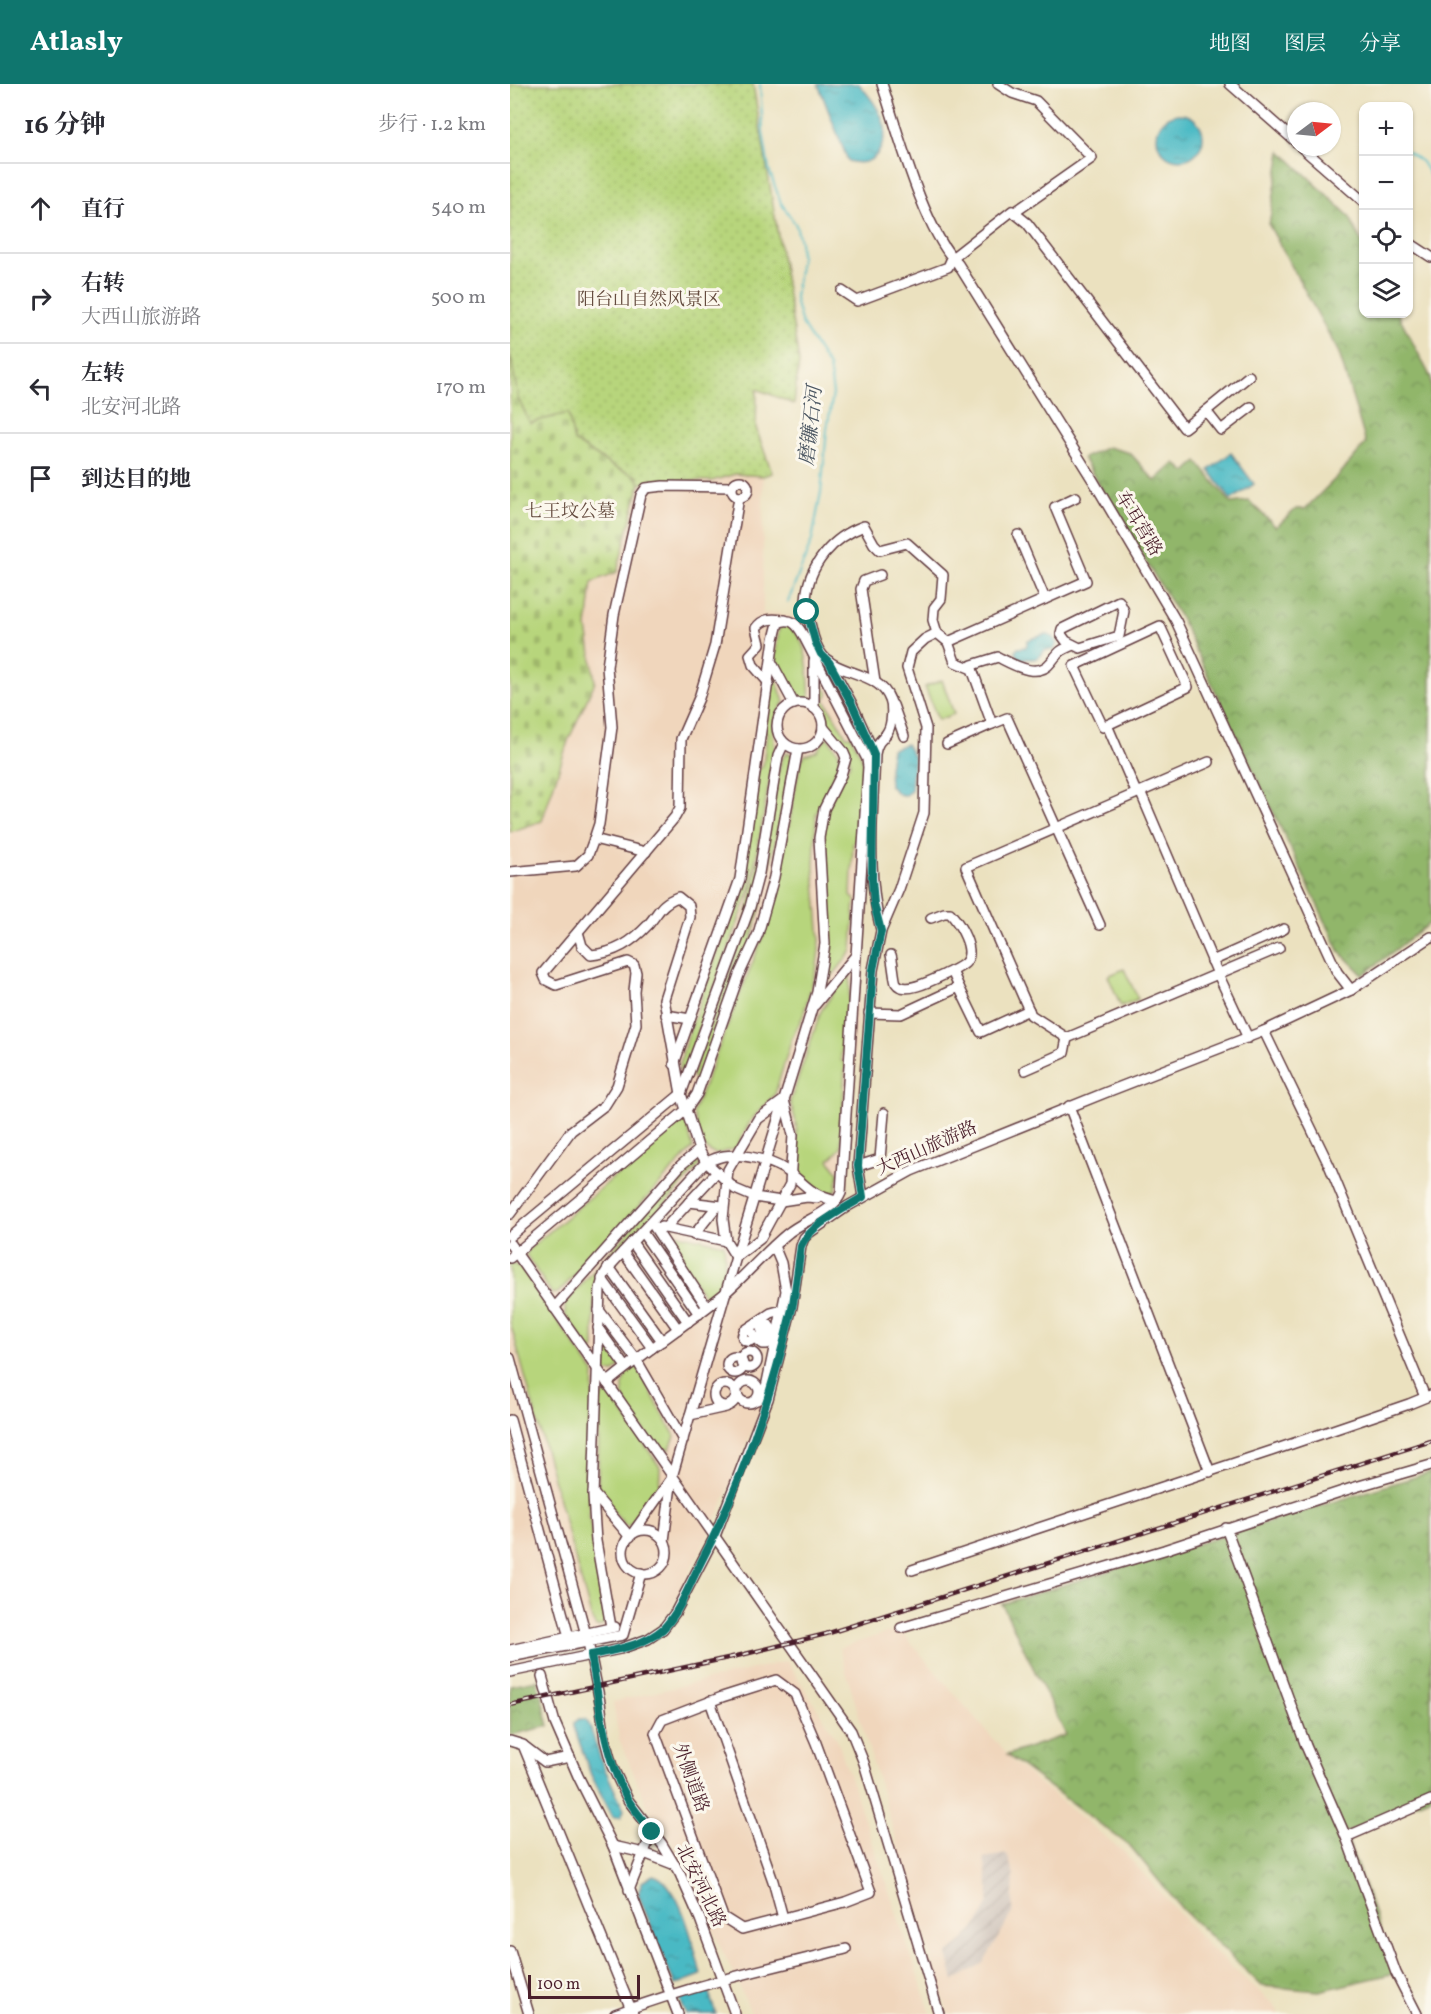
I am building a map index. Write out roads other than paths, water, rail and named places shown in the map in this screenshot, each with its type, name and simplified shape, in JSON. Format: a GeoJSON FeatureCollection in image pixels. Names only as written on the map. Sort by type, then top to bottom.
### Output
{"type":"FeatureCollection","features":[{"type":"Feature","properties":{"kind":"street","name":"车耳营路"},"geometry":{"type":"LineString","coordinates":[[882,84],[919,192],[943,248],[959,266],[1094,482],[1176,621],[1337,972],[1351,990]]}},
{"type":"Feature","properties":{"kind":"street"},"geometry":{"type":"LineString","coordinates":[[842,291],[857,301],[948,267],[952,258],[1008,213],[1014,212],[1092,158],[1036,101],[1005,90],[998,84]]}},
{"type":"Feature","properties":{"kind":"street"},"geometry":{"type":"LineString","coordinates":[[1230,84],[1287,134]]}},
{"type":"Feature","properties":{"kind":"street"},"geometry":{"type":"LineString","coordinates":[[1311,156],[1359,198]]}},
{"type":"Feature","properties":{"kind":"street"},"geometry":{"type":"LineString","coordinates":[[1014,212],[1027,223],[1184,428],[1249,376]]}},
{"type":"Feature","properties":{"kind":"street"},"geometry":{"type":"LineString","coordinates":[[1413,245],[1431,256]]}},
{"type":"Feature","properties":{"kind":"street"},"geometry":{"type":"LineString","coordinates":[[1206,411],[1221,430],[1251,407]]}},
{"type":"Feature","properties":{"kind":"street"},"geometry":{"type":"LineString","coordinates":[[732,488],[737,482],[742,481],[747,484],[748,492],[739,498]]}},
{"type":"Feature","properties":{"kind":"street"},"geometry":{"type":"LineString","coordinates":[[510,872],[576,866],[588,855],[594,839],[599,824],[612,728],[607,667],[615,615],[641,495],[645,488],[663,486],[732,488]]}},
{"type":"Feature","properties":{"kind":"street"},"geometry":{"type":"LineString","coordinates":[[732,488],[733,493],[739,498]]}},
{"type":"Feature","properties":{"kind":"street"},"geometry":{"type":"LineString","coordinates":[[948,642],[1086,581],[1055,507],[1076,497]]}},
{"type":"Feature","properties":{"kind":"street"},"geometry":{"type":"LineString","coordinates":[[510,1214],[572,1131],[605,1106],[617,1086],[636,1024],[634,965],[628,962],[556,985],[546,980],[543,973],[646,852],[680,808],[681,739],[699,698],[715,645],[739,498]]}},
{"type":"Feature","properties":{"kind":"street"},"geometry":{"type":"LineString","coordinates":[[874,754],[852,704],[829,662],[821,654],[807,612],[805,601],[813,571],[831,544],[849,531],[864,526],[874,544],[880,549],[907,543],[943,575],[941,599],[934,608],[933,620],[937,633],[948,642],[955,662],[972,669]]}},
{"type":"Feature","properties":{"kind":"street"},"geometry":{"type":"LineString","coordinates":[[1018,536],[1045,599]]}},
{"type":"Feature","properties":{"kind":"street"},"geometry":{"type":"LineString","coordinates":[[875,682],[861,589],[864,581],[880,575]]}},
{"type":"Feature","properties":{"kind":"street"},"geometry":{"type":"LineString","coordinates":[[992,724],[972,665],[998,657],[1032,671],[1040,670],[1049,665],[1059,651],[1073,645],[1080,648],[1119,636],[1124,611],[1119,601],[1062,629],[1061,634],[1073,645]]}},
{"type":"Feature","properties":{"kind":"street"},"geometry":{"type":"LineString","coordinates":[[607,1383],[636,1359],[699,1314],[727,1291],[788,1233],[836,1202],[840,1196],[867,759],[794,622],[768,619],[760,622],[756,628],[760,644],[750,655],[751,662],[769,683]]}},
{"type":"Feature","properties":{"kind":"street"},"geometry":{"type":"LineString","coordinates":[[674,1064],[740,879],[776,628],[778,623],[788,620]]}},
{"type":"Feature","properties":{"kind":"street"},"geometry":{"type":"LineString","coordinates":[[1160,626],[1188,687],[1107,725],[1103,727],[1074,666],[1160,626]]}},
{"type":"Feature","properties":{"kind":"street"},"geometry":{"type":"LineString","coordinates":[[863,1197],[858,1166],[873,970],[881,931],[899,889],[924,813],[926,728],[907,668],[911,652],[925,639],[937,633]]}},
{"type":"Feature","properties":{"kind":"street"},"geometry":{"type":"LineString","coordinates":[[814,658],[814,708],[822,720],[823,727],[819,740],[813,745],[798,749],[784,742],[778,729],[781,714],[794,704],[801,703],[814,708]]}},
{"type":"Feature","properties":{"kind":"street"},"geometry":{"type":"LineString","coordinates":[[829,662],[881,686],[891,700],[904,736]]}},
{"type":"Feature","properties":{"kind":"street"},"geometry":{"type":"LineString","coordinates":[[772,663],[794,704]]}},
{"type":"Feature","properties":{"kind":"street"},"geometry":{"type":"LineString","coordinates":[[881,931],[874,904],[872,879],[874,754],[878,742],[888,731],[891,700]]}},
{"type":"Feature","properties":{"kind":"street"},"geometry":{"type":"LineString","coordinates":[[947,744],[1007,718],[1100,925]]}},
{"type":"Feature","properties":{"kind":"street"},"geometry":{"type":"LineString","coordinates":[[1107,725],[1248,1038]]}},
{"type":"Feature","properties":{"kind":"street"},"geometry":{"type":"LineString","coordinates":[[664,1541],[672,1477],[817,992],[825,945],[819,838],[824,809],[841,775],[846,758],[823,727]]}},
{"type":"Feature","properties":{"kind":"street"},"geometry":{"type":"LineString","coordinates":[[510,1236],[681,1094],[753,896],[759,873],[778,756],[784,742]]}},
{"type":"Feature","properties":{"kind":"street"},"geometry":{"type":"LineString","coordinates":[[513,1255],[686,1110],[697,1094],[739,975],[759,934],[774,877],[798,749]]}},
{"type":"Feature","properties":{"kind":"street"},"geometry":{"type":"LineString","coordinates":[[1067,1038],[1031,1015],[966,867],[1209,762]]}},
{"type":"Feature","properties":{"kind":"street"},"geometry":{"type":"LineString","coordinates":[[594,839],[646,852]]}},
{"type":"Feature","properties":{"kind":"street"},"geometry":{"type":"LineString","coordinates":[[578,932],[582,946],[591,955],[604,954],[628,945],[666,902],[678,897],[689,906],[690,917],[664,999],[674,1064],[699,1150],[706,1162],[735,1189],[754,1197],[781,1201],[807,1197],[823,1198]]}},
{"type":"Feature","properties":{"kind":"street"},"geometry":{"type":"LineString","coordinates":[[891,955],[895,969],[894,981],[898,986],[906,988],[916,987],[965,963],[969,956],[960,925],[950,913],[931,918]]}},
{"type":"Feature","properties":{"kind":"street"},"geometry":{"type":"LineString","coordinates":[[1212,961],[1284,929]]}},
{"type":"Feature","properties":{"kind":"street","name":"大西山旅游路"},"geometry":{"type":"LineString","coordinates":[[510,1672],[620,1649],[648,1639],[663,1629],[675,1613],[715,1536],[768,1399],[792,1307],[801,1246],[804,1238],[815,1228],[863,1197],[911,1171],[1069,1106],[1248,1038],[1351,990],[1431,937]]}},
{"type":"Feature","properties":{"kind":"street"},"geometry":{"type":"LineString","coordinates":[[1067,1038],[1279,948]]}},
{"type":"Feature","properties":{"kind":"street"},"geometry":{"type":"LineString","coordinates":[[812,1009],[856,956]]}},
{"type":"Feature","properties":{"kind":"street"},"geometry":{"type":"LineString","coordinates":[[952,971],[981,1032],[1029,1010]]}},
{"type":"Feature","properties":{"kind":"street"},"geometry":{"type":"LineString","coordinates":[[869,1013],[901,1014],[959,987]]}},
{"type":"Feature","properties":{"kind":"street"},"geometry":{"type":"LineString","coordinates":[[666,1015],[690,1020]]}},
{"type":"Feature","properties":{"kind":"street"},"geometry":{"type":"LineString","coordinates":[[912,1570],[1210,1472],[1428,1396],[1329,1165],[1264,1031]]}},
{"type":"Feature","properties":{"kind":"street"},"geometry":{"type":"LineString","coordinates":[[1025,1070],[1064,1053],[1067,1038]]}},
{"type":"Feature","properties":{"kind":"street"},"geometry":{"type":"LineString","coordinates":[[688,1075],[692,1085],[696,1086],[700,1083]]}},
{"type":"Feature","properties":{"kind":"street"},"geometry":{"type":"LineString","coordinates":[[736,1257],[726,1241],[721,1206],[728,1170],[758,1119],[784,1100]]}},
{"type":"Feature","properties":{"kind":"street"},"geometry":{"type":"LineString","coordinates":[[736,1257],[760,1239],[790,1184],[793,1135],[784,1100]]}},
{"type":"Feature","properties":{"kind":"street"},"geometry":{"type":"LineString","coordinates":[[1069,1106],[1210,1472]]}},
{"type":"Feature","properties":{"kind":"street"},"geometry":{"type":"LineString","coordinates":[[858,1166],[880,1159],[884,1113]]}},
{"type":"Feature","properties":{"kind":"street"},"geometry":{"type":"LineString","coordinates":[[554,1308],[681,1165],[699,1150]]}},
{"type":"Feature","properties":{"kind":"street"},"geometry":{"type":"LineString","coordinates":[[611,1628],[596,1541],[593,1493],[598,1328],[602,1279],[609,1267],[652,1224],[706,1162],[725,1156],[765,1161],[784,1169],[809,1191],[836,1202]]}},
{"type":"Feature","properties":{"kind":"street"},"geometry":{"type":"LineString","coordinates":[[665,1228],[717,1172]]}},
{"type":"Feature","properties":{"kind":"street"},"geometry":{"type":"LineString","coordinates":[[689,1202],[721,1206]]}},
{"type":"Feature","properties":{"kind":"street"},"geometry":{"type":"LineString","coordinates":[[694,1235],[721,1206]]}},
{"type":"Feature","properties":{"kind":"street"},"geometry":{"type":"LineString","coordinates":[[676,1217],[678,1231]]}},
{"type":"Feature","properties":{"kind":"street"},"geometry":{"type":"LineString","coordinates":[[652,1224],[726,1241]]}},
{"type":"Feature","properties":{"kind":"street"},"geometry":{"type":"LineString","coordinates":[[652,1224],[707,1307]]}},
{"type":"Feature","properties":{"kind":"street"},"geometry":{"type":"LineString","coordinates":[[642,1232],[699,1314]]}},
{"type":"Feature","properties":{"kind":"street"},"geometry":{"type":"LineString","coordinates":[[632,1242],[688,1322]]}},
{"type":"Feature","properties":{"kind":"street"},"geometry":{"type":"LineString","coordinates":[[510,1244],[513,1255],[554,1308],[850,1731],[864,1763],[939,2014]]}},
{"type":"Feature","properties":{"kind":"street"},"geometry":{"type":"LineString","coordinates":[[727,1406],[719,1405],[715,1399],[716,1388],[727,1383],[745,1402],[751,1403],[757,1400],[765,1392],[774,1325],[782,1310],[786,1291],[774,1246]]}},
{"type":"Feature","properties":{"kind":"street"},"geometry":{"type":"LineString","coordinates":[[623,1252],[678,1329]]}},
{"type":"Feature","properties":{"kind":"street"},"geometry":{"type":"LineString","coordinates":[[609,1267],[662,1341]]}},
{"type":"Feature","properties":{"kind":"street"},"geometry":{"type":"LineString","coordinates":[[602,1279],[652,1348]]}},
{"type":"Feature","properties":{"kind":"street"},"geometry":{"type":"LineString","coordinates":[[599,1310],[636,1359],[683,1440]]}},
{"type":"Feature","properties":{"kind":"street"},"geometry":{"type":"LineString","coordinates":[[744,1331],[771,1313],[782,1310]]}},
{"type":"Feature","properties":{"kind":"street"},"geometry":{"type":"LineString","coordinates":[[765,1334],[762,1332],[762,1326],[766,1323],[774,1325]]}},
{"type":"Feature","properties":{"kind":"street"},"geometry":{"type":"LineString","coordinates":[[598,1328],[626,1367]]}},
{"type":"Feature","properties":{"kind":"street"},"geometry":{"type":"LineString","coordinates":[[742,1362],[743,1355],[748,1352],[771,1356]]}},
{"type":"Feature","properties":{"kind":"street","name":"北安河北路"},"geometry":{"type":"LineString","coordinates":[[510,1358],[587,1638],[605,1740],[612,1766],[628,1800],[675,1864],[700,1919],[735,2014]]}},
{"type":"Feature","properties":{"kind":"street"},"geometry":{"type":"LineString","coordinates":[[690,1415],[733,1403],[741,1384],[751,1381],[759,1387],[757,1400]]}},
{"type":"Feature","properties":{"kind":"street"},"geometry":{"type":"LineString","coordinates":[[510,1420],[569,1637]]}},
{"type":"Feature","properties":{"kind":"street"},"geometry":{"type":"LineString","coordinates":[[901,1628],[1164,1550],[1226,1528],[1431,1465]]}},
{"type":"Feature","properties":{"kind":"street"},"geometry":{"type":"LineString","coordinates":[[631,1535],[646,1530],[653,1531],[664,1541],[667,1548],[665,1562],[655,1572],[641,1573],[629,1566],[625,1560],[624,1546],[631,1535],[672,1477]]}},
{"type":"Feature","properties":{"kind":"street"},"geometry":{"type":"LineString","coordinates":[[593,1493],[631,1535]]}},
{"type":"Feature","properties":{"kind":"street"},"geometry":{"type":"LineString","coordinates":[[1226,1528],[1306,1746],[1346,1837],[1396,1973],[1417,2014]]}},
{"type":"Feature","properties":{"kind":"street"},"geometry":{"type":"LineString","coordinates":[[510,1650],[569,1637],[623,1635],[641,1573]]}},
{"type":"Feature","properties":{"kind":"street"},"geometry":{"type":"LineString","coordinates":[[510,1657],[587,1638],[626,1624]]}},
{"type":"Feature","properties":{"kind":"street"},"geometry":{"type":"LineString","coordinates":[[535,1652],[538,1663]]}},
{"type":"Feature","properties":{"kind":"street"},"geometry":{"type":"LineString","coordinates":[[542,1676],[555,1723],[613,1846],[678,2014]]}},
{"type":"Feature","properties":{"kind":"street","name":"外侧道路"},"geometry":{"type":"LineString","coordinates":[[776,1680],[795,1694],[816,1743],[871,1892],[845,1902],[783,1918],[742,1929],[723,1917],[655,1733],[662,1719],[776,1680]]}},
{"type":"Feature","properties":{"kind":"street"},"geometry":{"type":"LineString","coordinates":[[710,1701],[773,1881],[783,1918]]}},
{"type":"Feature","properties":{"kind":"street"},"geometry":{"type":"LineString","coordinates":[[510,1741],[523,1745],[545,1762],[570,1757]]}},
{"type":"Feature","properties":{"kind":"street"},"geometry":{"type":"LineString","coordinates":[[523,1745],[632,2011]]}},
{"type":"Feature","properties":{"kind":"street"},"geometry":{"type":"LineString","coordinates":[[1346,1837],[1431,1800]]}},
{"type":"Feature","properties":{"kind":"street"},"geometry":{"type":"LineString","coordinates":[[629,1890],[652,1832]]}},
{"type":"Feature","properties":{"kind":"street"},"geometry":{"type":"LineString","coordinates":[[613,1846],[644,1853],[675,1864]]}},
{"type":"Feature","properties":{"kind":"street"},"geometry":{"type":"LineString","coordinates":[[615,2014],[632,2011],[671,1995],[723,1980],[846,1949]]}},
{"type":"Feature","properties":{"kind":"street"},"geometry":{"type":"LineString","coordinates":[[510,1951],[529,2014]]}},
{"type":"Feature","properties":{"kind":"water"},"geometry":{"type":"Polygon","coordinates":[[[818,84],[859,84],[878,110],[883,121],[885,135],[878,153],[870,160],[860,163],[848,161],[818,84]]]}},
{"type":"Feature","properties":{"kind":"water"},"geometry":{"type":"Polygon","coordinates":[[[1185,114],[1197,120],[1202,128],[1202,146],[1197,154],[1189,159],[1175,160],[1163,154],[1158,146],[1157,132],[1163,120],[1171,115],[1185,114]]]}},
{"type":"Feature","properties":{"kind":"water"},"geometry":{"type":"Polygon","coordinates":[[[1231,453],[1254,484],[1231,500],[1209,470],[1231,453]]]}},
{"type":"Feature","properties":{"kind":"water"},"geometry":{"type":"Polygon","coordinates":[[[1046,634],[1053,637],[1057,643],[1054,650],[1045,650],[1034,659],[1019,659],[1015,651],[1018,648],[1026,647],[1028,640],[1046,634]]]}},
{"type":"Feature","properties":{"kind":"water"},"geometry":{"type":"Polygon","coordinates":[[[906,744],[914,757],[911,790],[906,795],[901,795],[890,786],[889,768],[892,749],[906,744]]]}},
{"type":"Feature","properties":{"kind":"water"},"geometry":{"type":"Polygon","coordinates":[[[579,1719],[586,1719],[589,1724],[602,1763],[624,1810],[621,1817],[613,1817],[591,1775],[574,1727],[574,1723],[579,1719]]]}},
{"type":"Feature","properties":{"kind":"water"},"geometry":{"type":"Polygon","coordinates":[[[653,1875],[663,1880],[679,1903],[691,1934],[701,1975],[675,1985],[638,1894],[642,1882],[653,1875]]]}},
{"type":"Feature","properties":{"kind":"water"},"geometry":{"type":"Polygon","coordinates":[[[707,1988],[716,2014],[686,2014],[680,1999],[707,1988]]]}},
{"type":"Feature","properties":{"kind":"waterway","name":"磨镰石河"},"geometry":{"type":"LineString","coordinates":[[760,84],[763,132],[769,170],[781,203],[796,225],[800,241],[801,258],[796,304],[802,324],[829,367],[833,394],[821,492],[812,540],[788,602]]}},
{"type":"Feature","properties":{"kind":"waterway"},"geometry":{"type":"LineString","coordinates":[[1413,156],[1422,162],[1431,177]]}},
{"type":"Feature","properties":{"kind":"railway"},"geometry":{"type":"LineString","coordinates":[[510,1705],[737,1656],[826,1634],[1431,1441]]}},
{"type":"Feature","properties":{"kind":"park label","name":"阳台山自然风景区"},"geometry":{"type":"Point","coordinates":[649,300]}},
{"type":"Feature","properties":{"kind":"park label","name":"七王坟公墓"},"geometry":{"type":"Point","coordinates":[570,512]}}]}
